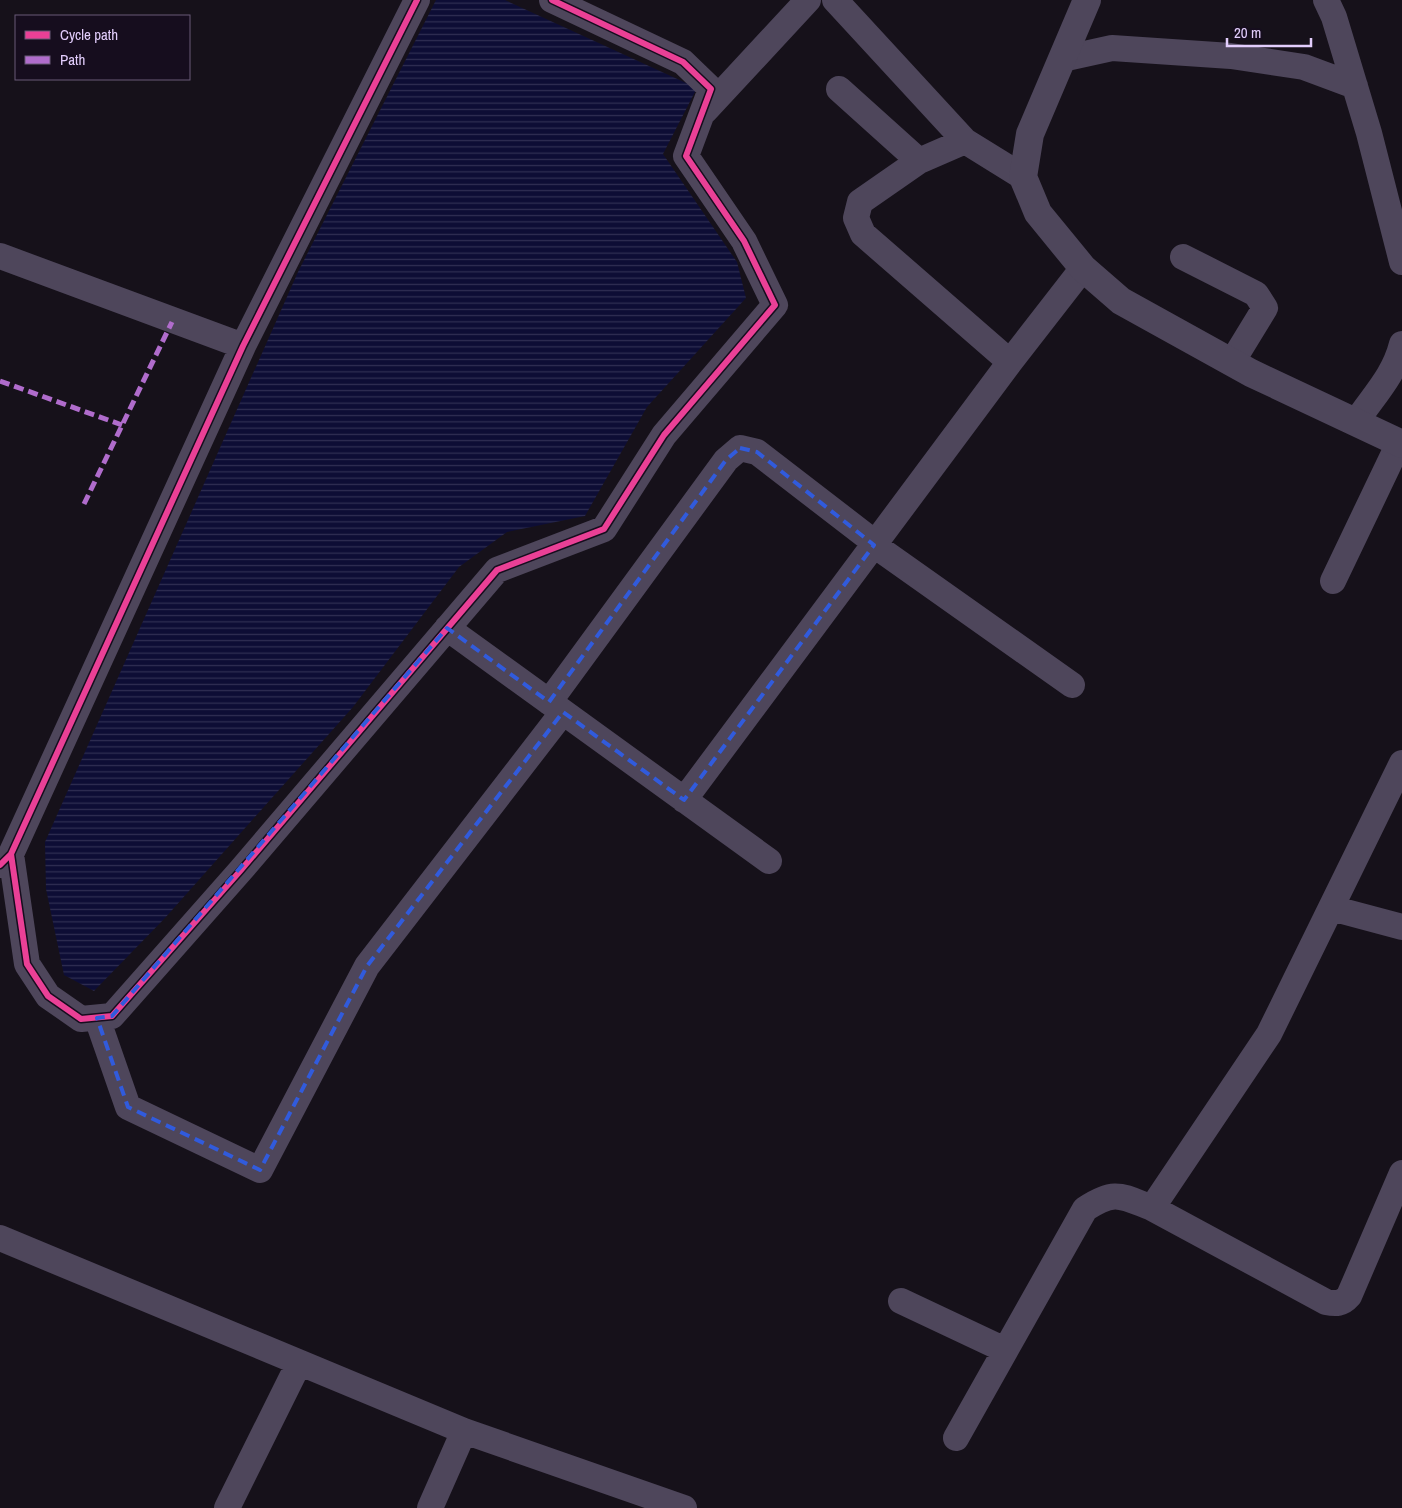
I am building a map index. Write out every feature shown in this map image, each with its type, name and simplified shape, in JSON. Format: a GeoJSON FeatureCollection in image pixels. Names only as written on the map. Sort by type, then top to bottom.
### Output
{"type":"FeatureCollection","features":[{"type":"Feature","properties":{"kind":"street"},"geometry":{"type":"LineString","coordinates":[[416,0],[243,346],[5,860],[27,964],[48,996],[81,1019],[112,1016],[241,870],[497,570],[604,529],[664,435],[775,305],[744,242],[686,156],[711,88],[683,62],[552,0]]}},
{"type":"Feature","properties":{"kind":"street"},"geometry":{"type":"LineString","coordinates":[[702,114],[808,0]]}},
{"type":"Feature","properties":{"kind":"street"},"geometry":{"type":"LineString","coordinates":[[835,0],[965,140],[1023,177]]}},
{"type":"Feature","properties":{"kind":"street"},"geometry":{"type":"LineString","coordinates":[[1087,0],[1030,134],[1023,177],[1038,213],[1083,268],[1121,300],[1232,362],[1400,444],[1333,581]]}},
{"type":"Feature","properties":{"kind":"street"},"geometry":{"type":"LineString","coordinates":[[1326,0],[1334,17],[1369,133],[1402,262]]}},
{"type":"Feature","properties":{"kind":"street"},"geometry":{"type":"LineString","coordinates":[[1062,59],[1112,48],[1231,56],[1304,66],[1355,86]]}},
{"type":"Feature","properties":{"kind":"street"},"geometry":{"type":"LineString","coordinates":[[839,89],[919,161]]}},
{"type":"Feature","properties":{"kind":"street"},"geometry":{"type":"LineString","coordinates":[[965,140],[919,161],[860,202],[856,218],[863,234],[1010,362]]}},
{"type":"Feature","properties":{"kind":"street"},"geometry":{"type":"LineString","coordinates":[[0,256],[243,346]]}},
{"type":"Feature","properties":{"kind":"street"},"geometry":{"type":"LineString","coordinates":[[1183,257],[1256,294],[1264,308],[1232,362]]}},
{"type":"Feature","properties":{"kind":"street"},"geometry":{"type":"LineString","coordinates":[[684,800],[1010,362],[1083,268]]}},
{"type":"Feature","properties":{"kind":"street"},"geometry":{"type":"LineString","coordinates":[[1356,422],[1380,387],[1391,376],[1398,362],[1402,344]]}},
{"type":"Feature","properties":{"kind":"street"},"geometry":{"type":"LineString","coordinates":[[97,1018],[128,1107],[260,1170],[367,966],[556,707],[726,460],[740,448],[757,452],[866,536],[874,545],[1072,685]]}},
{"type":"Feature","properties":{"kind":"street"},"geometry":{"type":"LineString","coordinates":[[447,628],[769,861]]}},
{"type":"Feature","properties":{"kind":"street"},"geometry":{"type":"LineString","coordinates":[[1152,1208],[1269,1034],[1402,763]]}},
{"type":"Feature","properties":{"kind":"street"},"geometry":{"type":"LineString","coordinates":[[1331,908],[1402,927]]}},
{"type":"Feature","properties":{"kind":"street"},"geometry":{"type":"LineString","coordinates":[[956,1438],[1086,1209],[1104,1197],[1122,1196],[1152,1208],[1326,1302],[1335,1304],[1343,1302],[1349,1296],[1402,1174]]}},
{"type":"Feature","properties":{"kind":"street"},"geometry":{"type":"LineString","coordinates":[[0,1238],[464,1431],[651,1503],[684,1508]]}},
{"type":"Feature","properties":{"kind":"street"},"geometry":{"type":"LineString","coordinates":[[901,1301],[1005,1350]]}},
{"type":"Feature","properties":{"kind":"street"},"geometry":{"type":"LineString","coordinates":[[227,1508],[300,1363]]}},
{"type":"Feature","properties":{"kind":"street"},"geometry":{"type":"LineString","coordinates":[[430,1508],[464,1431]]}},
{"type":"Feature","properties":{"kind":"highlighted area"},"geometry":{"type":"Polygon","coordinates":[[[740,448],[757,452],[874,545],[684,800],[563,712],[367,966],[260,1170],[128,1107],[97,1018],[112,1016],[447,628],[549,702],[726,460],[740,448]]]}},
{"type":"Feature","properties":{"kind":"shaded area"},"geometry":{"type":"Polygon","coordinates":[[[436,0],[505,0],[697,88],[663,154],[737,262],[746,298],[647,407],[585,516],[507,532],[459,567],[353,707],[165,918],[94,991],[64,975],[46,889],[45,842],[298,272],[436,0]]]}},
{"type":"Feature","properties":{"kind":"marked path"},"geometry":{"type":"LineString","coordinates":[[84,504],[172,322]]}},
{"type":"Feature","properties":{"kind":"marked path"},"geometry":{"type":"LineString","coordinates":[[0,381],[122,425]]}},
{"type":"Feature","properties":{"kind":"cycle path"},"geometry":{"type":"LineString","coordinates":[[0,865],[11,854],[243,346],[417,0]]}},
{"type":"Feature","properties":{"kind":"cycle path"},"geometry":{"type":"LineString","coordinates":[[11,854],[27,964],[48,996],[81,1019],[112,1016],[241,870],[497,570],[604,529],[664,435],[775,305],[744,241],[686,156],[711,89],[683,62],[552,0]]}}]}
